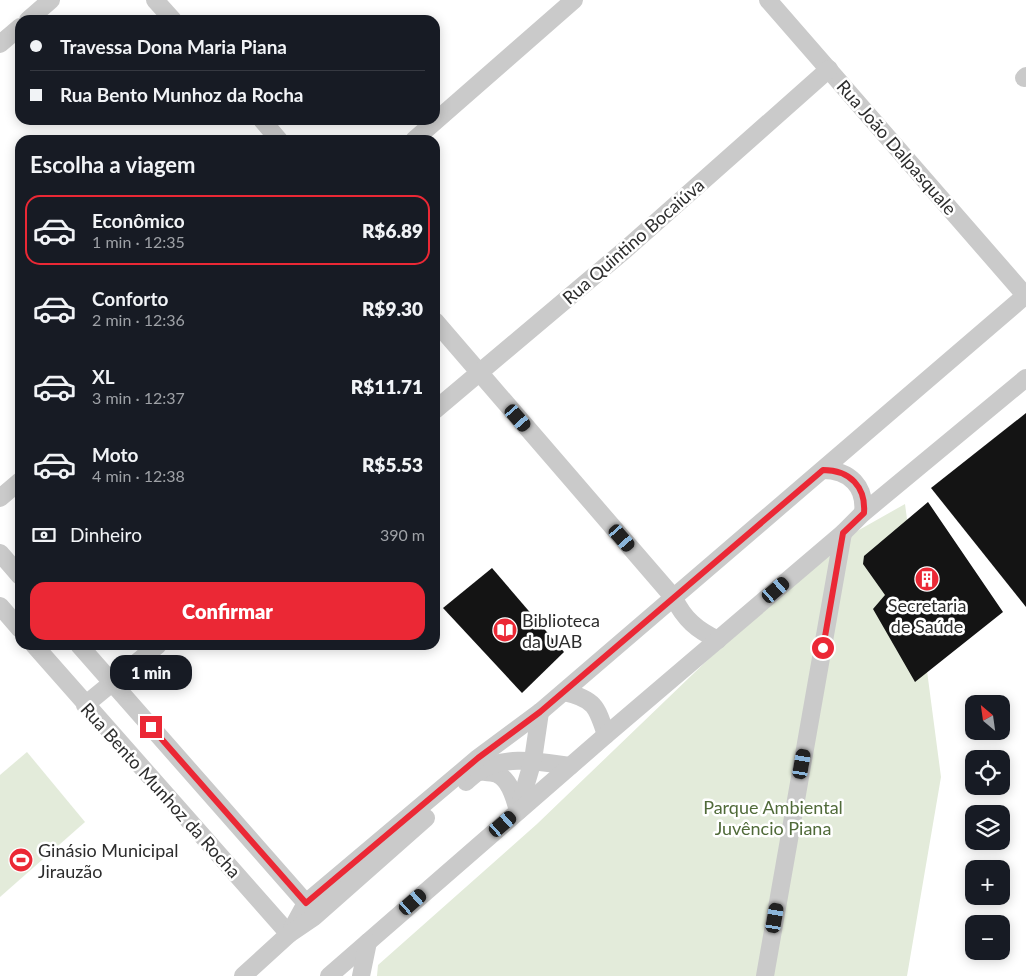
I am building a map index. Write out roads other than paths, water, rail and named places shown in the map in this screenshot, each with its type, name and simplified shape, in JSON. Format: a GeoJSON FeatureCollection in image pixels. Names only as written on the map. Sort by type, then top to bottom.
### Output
{"type":"FeatureCollection","features":[{"type":"Feature","properties":{"kind":"street"},"geometry":{"type":"LineString","coordinates":[[34,15],[51,0]]}},
{"type":"Feature","properties":{"kind":"street"},"geometry":{"type":"LineString","coordinates":[[155,0],[168,15]]}},
{"type":"Feature","properties":{"kind":"street"},"geometry":{"type":"LineString","coordinates":[[440,117],[574,0]]}},
{"type":"Feature","properties":{"kind":"street","name":"Rua João Dalpasquale"},"geometry":{"type":"LineString","coordinates":[[768,0],[1026,295]]}},
{"type":"Feature","properties":{"kind":"street"},"geometry":{"type":"LineString","coordinates":[[0,44],[15,31]]}},
{"type":"Feature","properties":{"kind":"street","name":"Rua Quintino Bocaiúva"},"geometry":{"type":"LineString","coordinates":[[440,406],[626,249],[829,68]]}},
{"type":"Feature","properties":{"kind":"street"},"geometry":{"type":"LineString","coordinates":[[266,125],[276,135]]}},
{"type":"Feature","properties":{"kind":"street"},"geometry":{"type":"LineString","coordinates":[[420,135],[431,125]]}},
{"type":"Feature","properties":{"kind":"street"},"geometry":{"type":"LineString","coordinates":[[289,934],[306,903],[472,770],[1026,295]]}},
{"type":"Feature","properties":{"kind":"street"},"geometry":{"type":"LineString","coordinates":[[440,327],[674,598],[687,620],[703,633],[718,640]]}},
{"type":"Feature","properties":{"kind":"street"},"geometry":{"type":"LineString","coordinates":[[329,976],[864,513],[1026,378]]}},
{"type":"Feature","properties":{"kind":"street"},"geometry":{"type":"LineString","coordinates":[[823,470],[833,470],[844,474],[854,481],[862,493],[865,502],[864,513]]}},
{"type":"Feature","properties":{"kind":"street"},"geometry":{"type":"LineString","coordinates":[[0,498],[15,484]]}},
{"type":"Feature","properties":{"kind":"street"},"geometry":{"type":"LineString","coordinates":[[765,976],[843,533]]}},
{"type":"Feature","properties":{"kind":"street"},"geometry":{"type":"LineString","coordinates":[[0,553],[15,570]]}},
{"type":"Feature","properties":{"kind":"street"},"geometry":{"type":"LineString","coordinates":[[0,606],[15,623]]}},
{"type":"Feature","properties":{"kind":"street","name":"Rua Bento Munhoz da Rocha"},"geometry":{"type":"LineString","coordinates":[[38,650],[289,934]]}},
{"type":"Feature","properties":{"kind":"street","name":"Rua Bento Munhoz da Rocha"},"geometry":{"type":"LineString","coordinates":[[83,650],[306,903]]}},
{"type":"Feature","properties":{"kind":"street"},"geometry":{"type":"LineString","coordinates":[[85,705],[152,650]]}},
{"type":"Feature","properties":{"kind":"street"},"geometry":{"type":"LineString","coordinates":[[564,692],[580,695],[594,705],[606,735]]}},
{"type":"Feature","properties":{"kind":"street"},"geometry":{"type":"LineString","coordinates":[[518,811],[533,760],[540,712]]}},
{"type":"Feature","properties":{"kind":"street"},"geometry":{"type":"LineString","coordinates":[[243,976],[289,934],[314,917],[472,770],[502,762],[533,760],[570,766]]}},
{"type":"Feature","properties":{"kind":"street"},"geometry":{"type":"LineString","coordinates":[[472,770],[496,774],[505,779],[518,811]]}},
{"type":"Feature","properties":{"kind":"street"},"geometry":{"type":"LineString","coordinates":[[362,976],[368,942]]}},
{"type":"Feature","properties":{"kind":"place","name":"Secretaria de Saúde"},"geometry":{"type":"Point","coordinates":[927,579]}},
{"type":"Feature","properties":{"kind":"place","name":"Biblioteca da UAB"},"geometry":{"type":"Point","coordinates":[505,630]}},
{"type":"Feature","properties":{"kind":"place","name":"Ginásio Municipal Jirauzão"},"geometry":{"type":"Point","coordinates":[21,860]}},
{"type":"Feature","properties":{"kind":"park label","name":"Parque Ambiental Juvêncio Piana"},"geometry":{"type":"Point","coordinates":[773,818]}}]}
